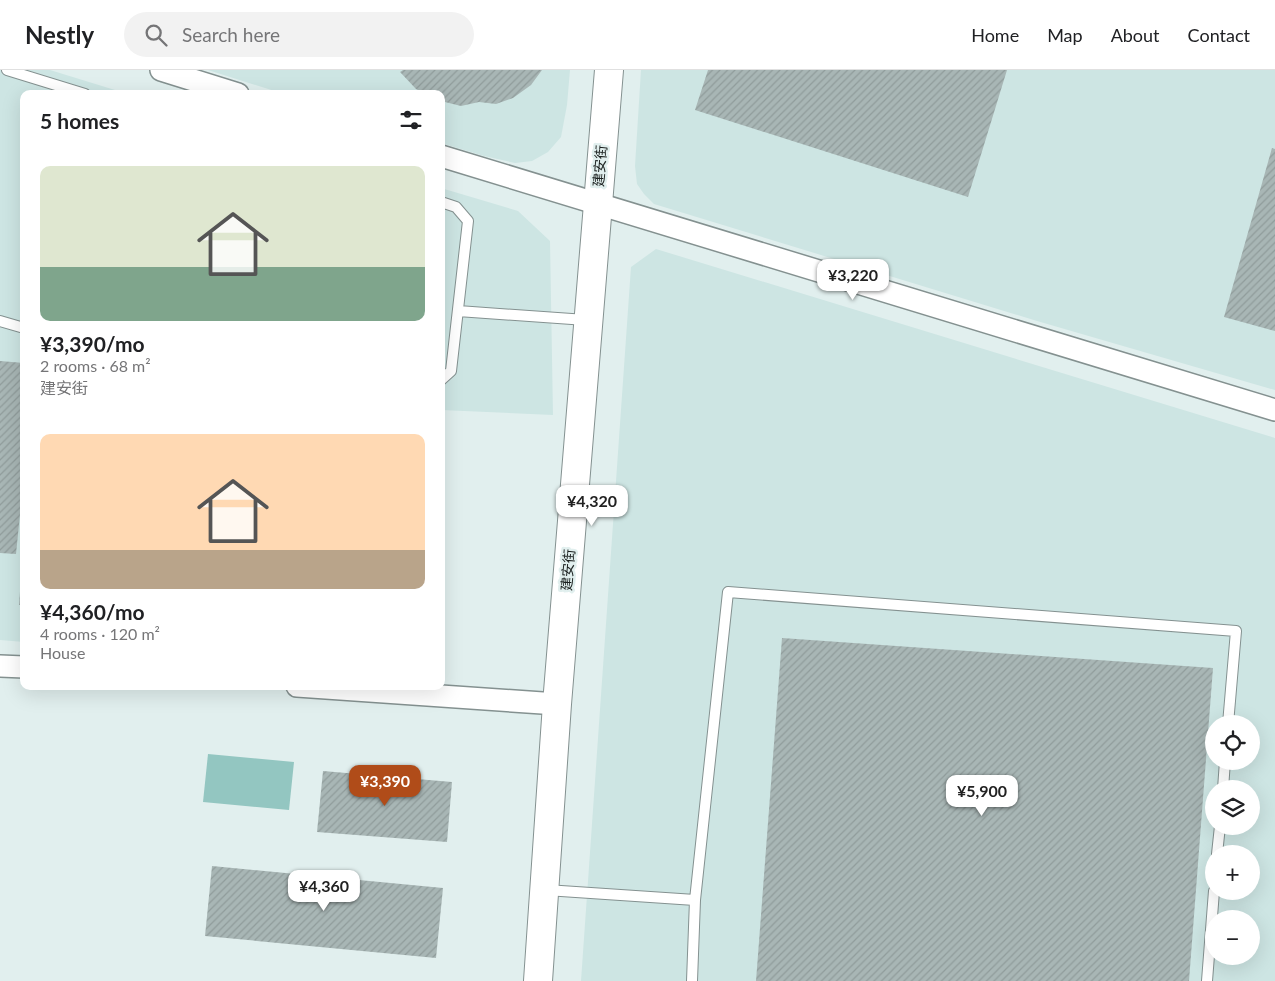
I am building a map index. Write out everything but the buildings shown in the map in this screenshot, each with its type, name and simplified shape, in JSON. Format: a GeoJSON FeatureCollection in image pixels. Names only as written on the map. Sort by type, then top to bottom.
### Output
{"type":"FeatureCollection","features":[{"type":"Feature","properties":{"kind":"street"},"geometry":{"type":"LineString","coordinates":[[161,70],[225,90]]}},
{"type":"Feature","properties":{"kind":"street","name":"建安街"},"geometry":{"type":"LineString","coordinates":[[538,981],[557,704],[608,70]]}},
{"type":"Feature","properties":{"kind":"street"},"geometry":{"type":"LineString","coordinates":[[445,157],[1275,410]]}},
{"type":"Feature","properties":{"kind":"street"},"geometry":{"type":"LineString","coordinates":[[0,666],[20,668]]}},
{"type":"Feature","properties":{"kind":"street"},"geometry":{"type":"LineString","coordinates":[[355,690],[557,704]]}},
{"type":"Feature","properties":{"kind":"lane"},"geometry":{"type":"LineString","coordinates":[[7,70],[72,90]]}},
{"type":"Feature","properties":{"kind":"lane"},"geometry":{"type":"LineString","coordinates":[[445,203],[456,207],[468,221],[451,371],[445,376]]}},
{"type":"Feature","properties":{"kind":"lane"},"geometry":{"type":"LineString","coordinates":[[458,311],[588,320]]}},
{"type":"Feature","properties":{"kind":"lane"},"geometry":{"type":"LineString","coordinates":[[0,321],[20,327]]}},
{"type":"Feature","properties":{"kind":"lane"},"geometry":{"type":"LineString","coordinates":[[692,981],[695,900],[728,592],[1236,631],[1229,715]]}},
{"type":"Feature","properties":{"kind":"lane"},"geometry":{"type":"LineString","coordinates":[[545,890],[695,900]]}},
{"type":"Feature","properties":{"kind":"lane"},"geometry":{"type":"LineString","coordinates":[[1207,981],[1213,900]]}},
{"type":"Feature","properties":{"kind":"shaded area"},"geometry":{"type":"Polygon","coordinates":[[[0,70],[50,70],[115,90],[20,90],[20,642],[0,640],[0,70]]]}},
{"type":"Feature","properties":{"kind":"shaded area"},"geometry":{"type":"Polygon","coordinates":[[[208,70],[570,70],[567,105],[561,137],[548,152],[532,161],[515,163],[445,144],[445,90],[271,90],[208,70]]]}},
{"type":"Feature","properties":{"kind":"shaded area"},"geometry":{"type":"Polygon","coordinates":[[[641,70],[1275,70],[1275,390],[1037,321],[654,204],[637,184],[635,166],[641,70]]]}},
{"type":"Feature","properties":{"kind":"shaded area"},"geometry":{"type":"Polygon","coordinates":[[[445,189],[518,211],[550,241],[553,415],[445,410],[445,189]]]}},
{"type":"Feature","properties":{"kind":"shaded area"},"geometry":{"type":"Polygon","coordinates":[[[656,249],[1275,438],[1275,981],[581,981],[631,267],[656,249]]]}},
{"type":"Feature","properties":{"kind":"shaded area"},"geometry":{"type":"Polygon","coordinates":[[[208,754],[294,762],[289,810],[203,802],[208,754]]]}}]}
